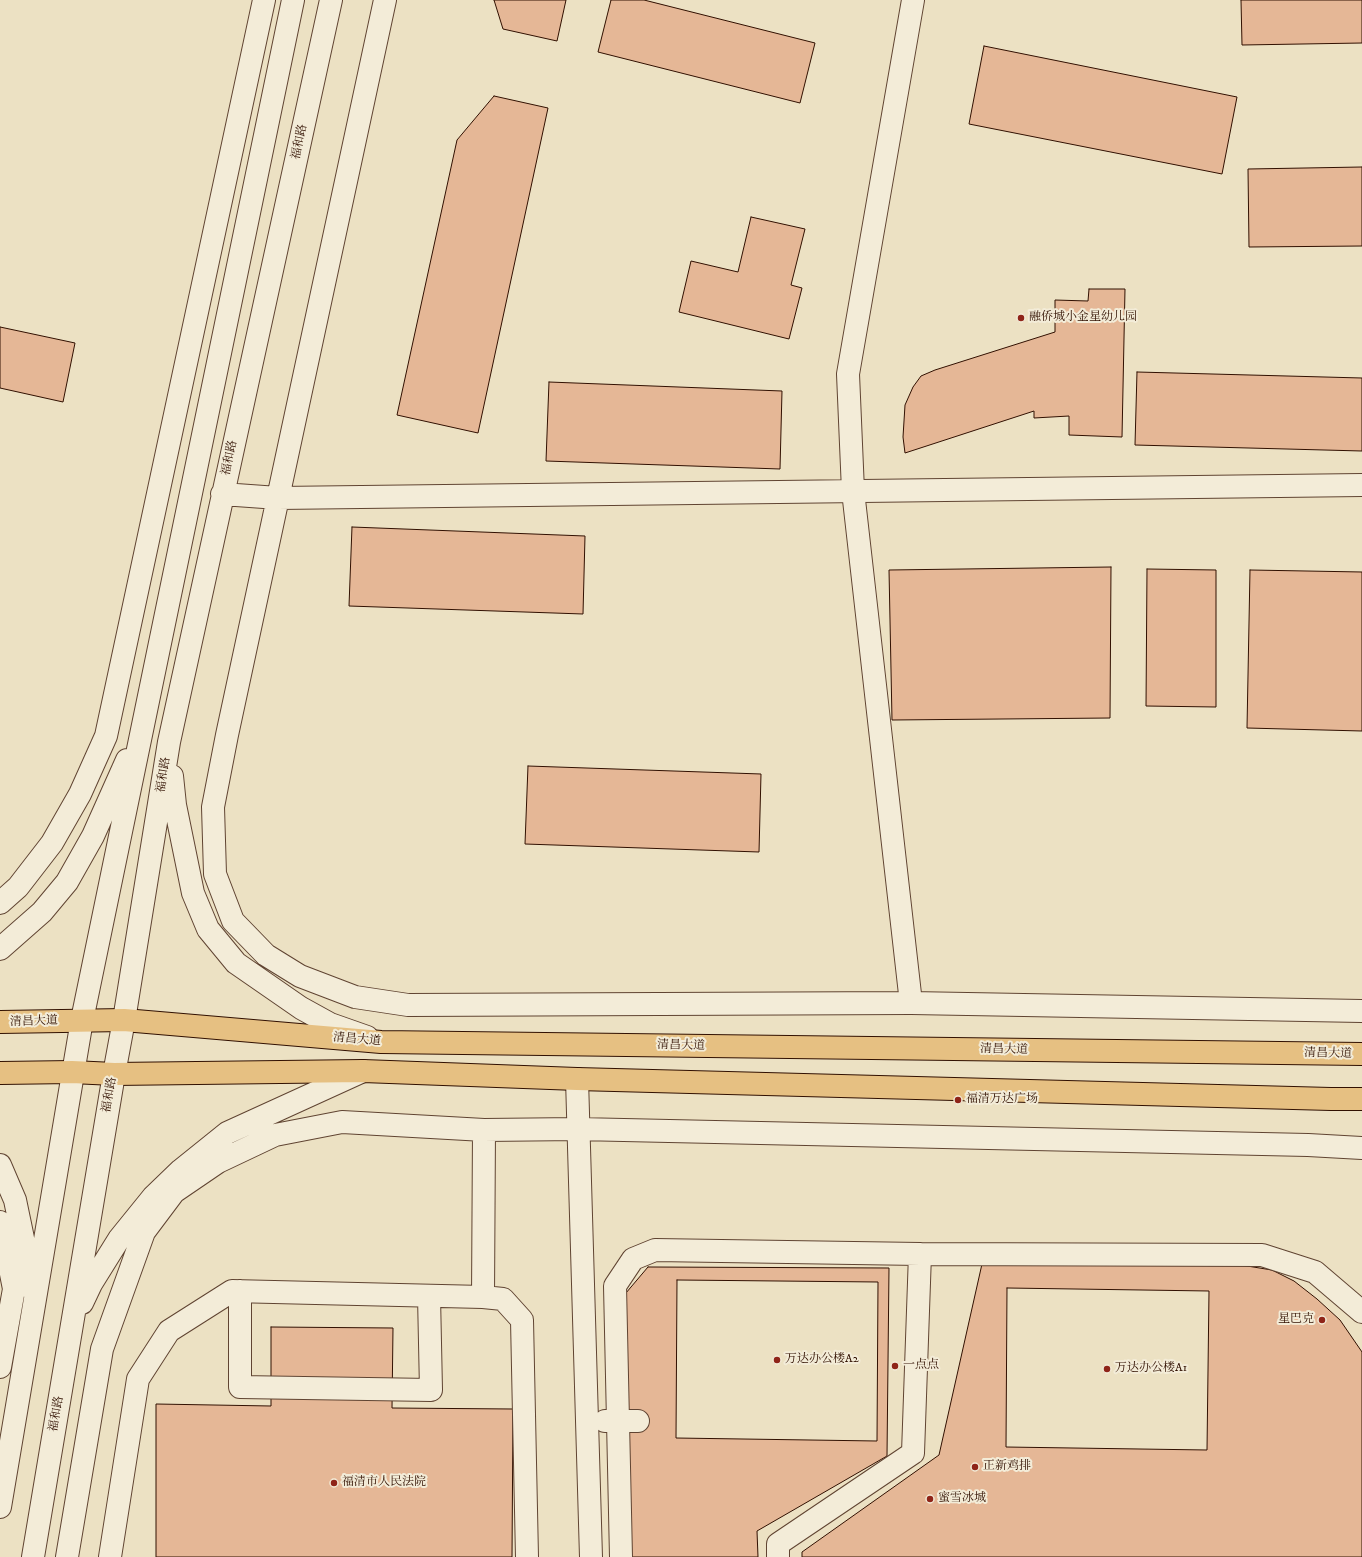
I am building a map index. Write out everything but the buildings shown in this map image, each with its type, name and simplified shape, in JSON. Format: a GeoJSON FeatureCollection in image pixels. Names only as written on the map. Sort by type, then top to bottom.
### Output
{"type":"FeatureCollection","features":[{"type":"Feature","properties":{"kind":"main road","name":"清昌大道"},"geometry":{"type":"LineString","coordinates":[[0,1022],[124,1020],[381,1042],[1362,1054]]}},
{"type":"Feature","properties":{"kind":"main road"},"geometry":{"type":"LineString","coordinates":[[0,1073],[72,1072],[114,1074],[363,1071],[577,1079],[1362,1099]]}},
{"type":"Feature","properties":{"kind":"street"},"geometry":{"type":"LineString","coordinates":[[0,903],[18,887],[52,843],[80,794],[106,736],[264,0]]}},
{"type":"Feature","properties":{"kind":"street"},"geometry":{"type":"LineString","coordinates":[[0,1507],[72,1072],[82,1020],[293,0]]}},
{"type":"Feature","properties":{"kind":"street","name":"福和路"},"geometry":{"type":"LineString","coordinates":[[33,1557],[124,1020],[169,742],[331,0]]}},
{"type":"Feature","properties":{"kind":"street"},"geometry":{"type":"LineString","coordinates":[[385,0],[213,807],[215,874],[233,921],[266,955],[300,976],[355,997],[408,1005],[911,1003],[1362,1011]]}},
{"type":"Feature","properties":{"kind":"street"},"geometry":{"type":"LineString","coordinates":[[911,1003],[853,491],[848,374],[913,0]]}},
{"type":"Feature","properties":{"kind":"street"},"geometry":{"type":"LineString","coordinates":[[222,494],[278,498],[1362,485]]}},
{"type":"Feature","properties":{"kind":"street"},"geometry":{"type":"LineString","coordinates":[[0,949],[42,912],[67,882],[93,836],[145,721]]}},
{"type":"Feature","properties":{"kind":"street"},"geometry":{"type":"LineString","coordinates":[[169,742],[175,805],[193,893],[208,929],[236,963],[301,1008],[330,1024],[381,1042]]}},
{"type":"Feature","properties":{"kind":"street"},"geometry":{"type":"LineString","coordinates":[[71,1326],[91,1284],[119,1239],[153,1197],[181,1170],[227,1133],[363,1071]]}},
{"type":"Feature","properties":{"kind":"street"},"geometry":{"type":"LineString","coordinates":[[577,1079],[591,1557]]}},
{"type":"Feature","properties":{"kind":"street"},"geometry":{"type":"LineString","coordinates":[[1331,1099],[1362,1108]]}},
{"type":"Feature","properties":{"kind":"street"},"geometry":{"type":"LineString","coordinates":[[67,1557],[102,1349],[144,1232],[174,1192],[218,1162],[275,1135],[342,1122],[484,1130],[578,1129],[1300,1144],[1362,1148]]}},
{"type":"Feature","properties":{"kind":"street"},"geometry":{"type":"LineString","coordinates":[[483,1297],[484,1130]]}},
{"type":"Feature","properties":{"kind":"street"},"geometry":{"type":"LineString","coordinates":[[0,1165],[15,1200],[25,1248],[31,1318]]}},
{"type":"Feature","properties":{"kind":"street"},"geometry":{"type":"LineString","coordinates":[[0,1222],[14,1289],[0,1367]]}},
{"type":"Feature","properties":{"kind":"street"},"geometry":{"type":"LineString","coordinates":[[621,1557],[628,1421],[615,1286],[633,1259],[656,1250],[920,1254],[1262,1255],[1314,1272],[1362,1312]]}},
{"type":"Feature","properties":{"kind":"street"},"geometry":{"type":"LineString","coordinates":[[778,1557],[778,1544],[913,1453],[920,1254]]}},
{"type":"Feature","properties":{"kind":"street"},"geometry":{"type":"LineString","coordinates":[[110,1557],[138,1379],[169,1331],[232,1291],[240,1291],[483,1297],[503,1299],[522,1320],[527,1557]]}},
{"type":"Feature","properties":{"kind":"street"},"geometry":{"type":"LineString","coordinates":[[240,1291],[240,1387],[431,1390],[429,1296]]}},
{"type":"Feature","properties":{"kind":"street"},"geometry":{"type":"LineString","coordinates":[[588,1421],[628,1421]]}},
{"type":"Feature","properties":{"kind":"place","name":"融侨城小金星幼儿园"},"geometry":{"type":"Point","coordinates":[1021,318]}},
{"type":"Feature","properties":{"kind":"place","name":"福清万达广场"},"geometry":{"type":"Point","coordinates":[958,1100]}},
{"type":"Feature","properties":{"kind":"place","name":"星巴克"},"geometry":{"type":"Point","coordinates":[1322,1320]}},
{"type":"Feature","properties":{"kind":"place","name":"万达办公楼A2"},"geometry":{"type":"Point","coordinates":[777,1360]}},
{"type":"Feature","properties":{"kind":"place","name":"一点点"},"geometry":{"type":"Point","coordinates":[895,1366]}},
{"type":"Feature","properties":{"kind":"place","name":"万达办公楼A1"},"geometry":{"type":"Point","coordinates":[1107,1369]}},
{"type":"Feature","properties":{"kind":"place","name":"正新鸡排"},"geometry":{"type":"Point","coordinates":[975,1467]}},
{"type":"Feature","properties":{"kind":"place","name":"福清市人民法院"},"geometry":{"type":"Point","coordinates":[334,1483]}},
{"type":"Feature","properties":{"kind":"place","name":"蜜雪冰城"},"geometry":{"type":"Point","coordinates":[930,1499]}}]}
